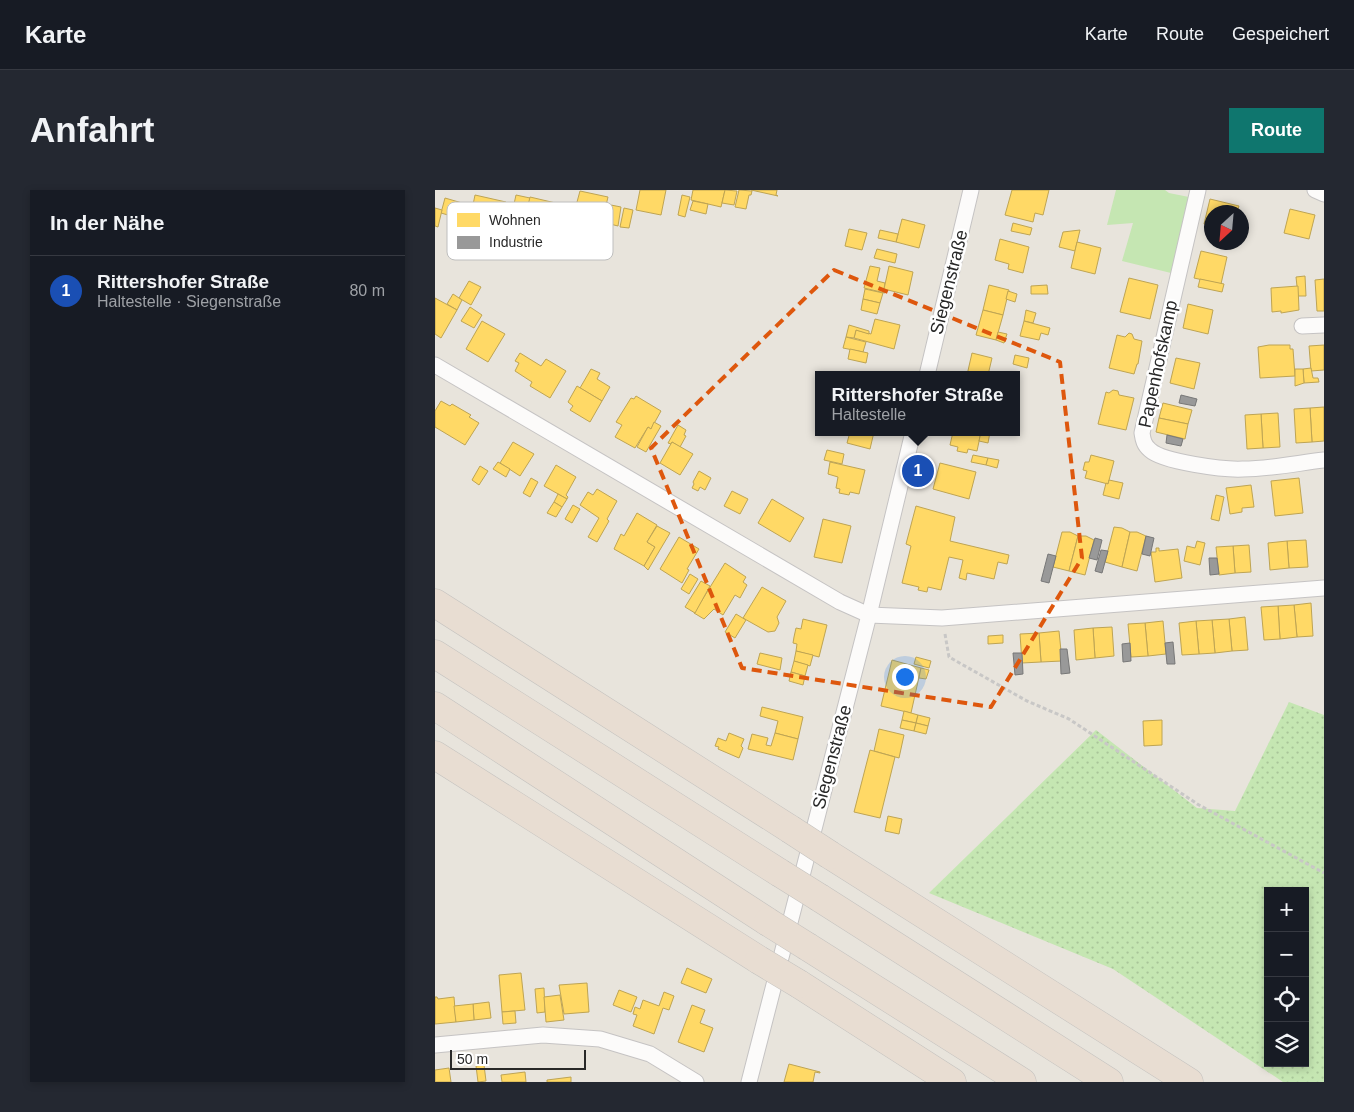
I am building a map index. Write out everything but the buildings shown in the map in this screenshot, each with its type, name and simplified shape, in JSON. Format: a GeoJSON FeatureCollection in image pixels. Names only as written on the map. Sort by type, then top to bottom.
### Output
{"type":"FeatureCollection","features":[{"type":"Feature","properties":{"kind":"highway"},"geometry":{"type":"LineString","coordinates":[[435,603],[1189,1082]]}},
{"type":"Feature","properties":{"kind":"highway"},"geometry":{"type":"LineString","coordinates":[[435,654],[1109,1082]]}},
{"type":"Feature","properties":{"kind":"highway"},"geometry":{"type":"LineString","coordinates":[[435,706],[768,922],[1022,1082]]}},
{"type":"Feature","properties":{"kind":"highway"},"geometry":{"type":"LineString","coordinates":[[435,755],[952,1082]]}},
{"type":"Feature","properties":{"kind":"street","name":"Siegenstraße"},"geometry":{"type":"LineString","coordinates":[[928,371],[971,190]]}},
{"type":"Feature","properties":{"kind":"street","name":"Papenhofskamp"},"geometry":{"type":"LineString","coordinates":[[1197,190],[1143,433],[1143,443],[1160,456],[1209,467],[1244,469],[1324,460]]}},
{"type":"Feature","properties":{"kind":"street"},"geometry":{"type":"LineString","coordinates":[[1315,190],[1324,194]]}},
{"type":"Feature","properties":{"kind":"street"},"geometry":{"type":"LineString","coordinates":[[1301,326],[1324,325]]}},
{"type":"Feature","properties":{"kind":"street"},"geometry":{"type":"LineString","coordinates":[[435,365],[840,602],[869,615],[942,618],[1324,588]]}},
{"type":"Feature","properties":{"kind":"street","name":"Siegenstraße"},"geometry":{"type":"LineString","coordinates":[[749,1082],[869,615],[912,436]]}},
{"type":"Feature","properties":{"kind":"street"},"geometry":{"type":"LineString","coordinates":[[435,1045],[543,1035],[600,1039],[650,1054],[696,1082]]}},
{"type":"Feature","properties":{"kind":"path"},"geometry":{"type":"LineString","coordinates":[[942,618],[949,657],[1027,700],[1069,719],[1199,805],[1324,873]]}},
{"type":"Feature","properties":{"kind":"highlighted area"},"geometry":{"type":"Polygon","coordinates":[[[834,270],[1060,362],[1082,558],[991,707],[742,668],[651,448],[834,270]]]}},
{"type":"Feature","properties":{"kind":"green space"},"geometry":{"type":"Polygon","coordinates":[[[1116,190],[1165,190],[1169,193],[1189,197],[1171,273],[1122,261],[1133,223],[1107,225],[1116,190]]]}},
{"type":"Feature","properties":{"kind":"green space"},"geometry":{"type":"Polygon","coordinates":[[[1289,702],[1324,715],[1324,1082],[1283,1082],[1113,969],[929,893],[1096,730],[1197,808],[1235,811],[1289,702]]]}},
{"type":"Feature","properties":{"kind":"place","name":"Rittershofer Straße"},"geometry":{"type":"Point","coordinates":[918,471]}}]}
